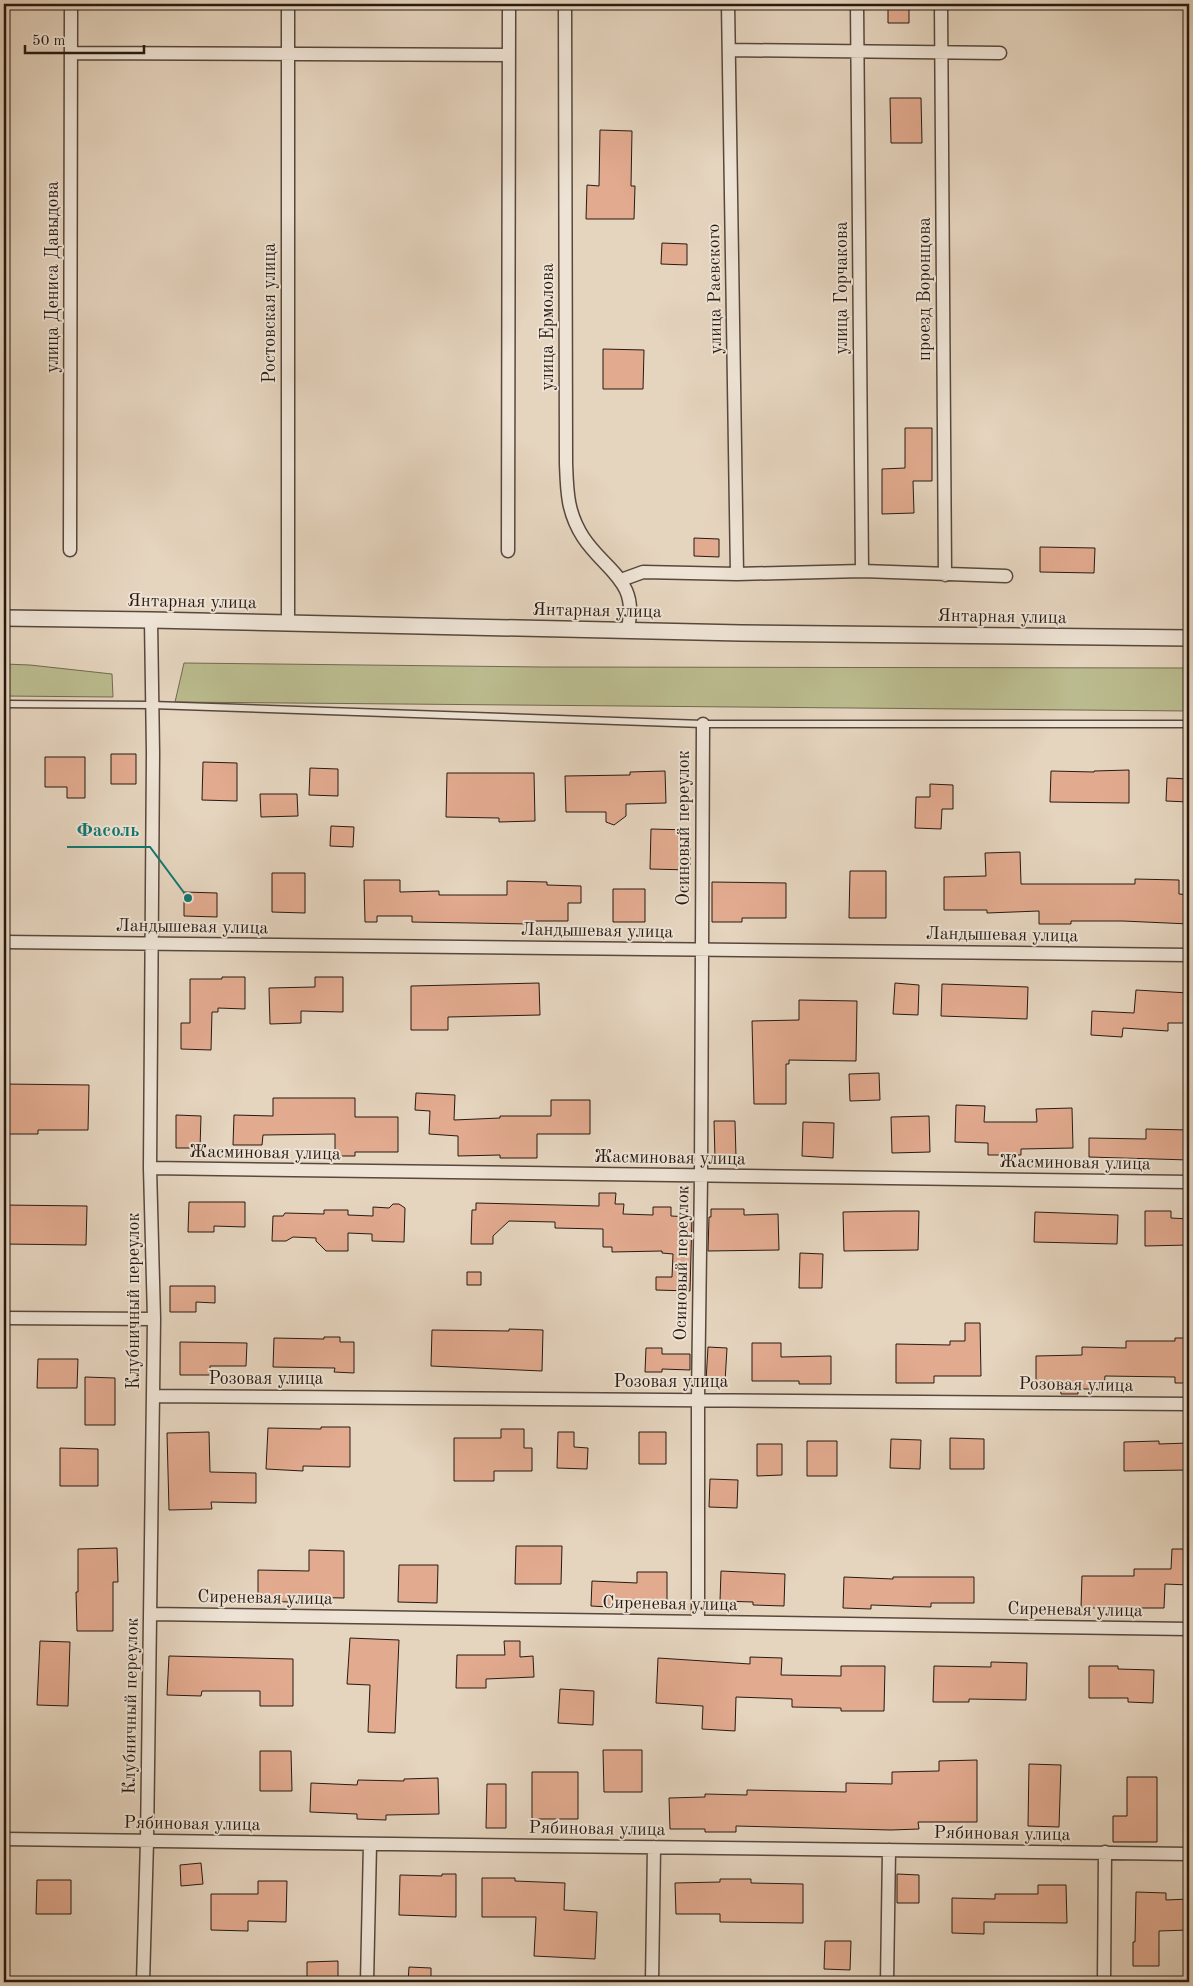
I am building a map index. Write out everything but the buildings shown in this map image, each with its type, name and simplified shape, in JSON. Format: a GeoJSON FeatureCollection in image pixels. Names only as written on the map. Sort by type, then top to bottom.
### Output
{"type":"FeatureCollection","features":[{"type":"Feature","properties":{"kind":"street","name":"улица Дениса Давыдова"},"geometry":{"type":"LineString","coordinates":[[70,550],[71,4]]}},
{"type":"Feature","properties":{"kind":"street","name":"Ростовская улица"},"geometry":{"type":"LineString","coordinates":[[288,4],[288,623]]}},
{"type":"Feature","properties":{"kind":"street"},"geometry":{"type":"LineString","coordinates":[[508,550],[509,4]]}},
{"type":"Feature","properties":{"kind":"street","name":"улица Ермолова"},"geometry":{"type":"LineString","coordinates":[[565,4],[566,463],[568,506],[583,537],[621,580],[631,606],[631,618],[627,631]]}},
{"type":"Feature","properties":{"kind":"street","name":"улица Раевского"},"geometry":{"type":"LineString","coordinates":[[728,4],[737,574]]}},
{"type":"Feature","properties":{"kind":"street","name":"улица Горчакова"},"geometry":{"type":"LineString","coordinates":[[857,4],[862,572]]}},
{"type":"Feature","properties":{"kind":"street","name":"проезд Воронцова"},"geometry":{"type":"LineString","coordinates":[[941,4],[944,575]]}},
{"type":"Feature","properties":{"kind":"street"},"geometry":{"type":"LineString","coordinates":[[729,50],[1000,53]]}},
{"type":"Feature","properties":{"kind":"street"},"geometry":{"type":"LineString","coordinates":[[71,53],[509,55]]}},
{"type":"Feature","properties":{"kind":"street"},"geometry":{"type":"LineString","coordinates":[[621,580],[643,572],[737,574],[862,572],[1006,576]]}},
{"type":"Feature","properties":{"kind":"street","name":"Янтарная улица"},"geometry":{"type":"LineString","coordinates":[[4,618],[627,631],[1189,638]]}},
{"type":"Feature","properties":{"kind":"street","name":"Клубничный переулок"},"geometry":{"type":"LineString","coordinates":[[142,1982],[147,1841],[154,1319],[150,1168],[151,620]]}},
{"type":"Feature","properties":{"kind":"street","name":"Осиновый переулок"},"geometry":{"type":"LineString","coordinates":[[698,1622],[703,724]]}},
{"type":"Feature","properties":{"kind":"street","name":"Ландышевая улица"},"geometry":{"type":"LineString","coordinates":[[4,942],[1189,955]]}},
{"type":"Feature","properties":{"kind":"street","name":"Жасминовая улица"},"geometry":{"type":"LineString","coordinates":[[150,1168],[1189,1182]]}},
{"type":"Feature","properties":{"kind":"street"},"geometry":{"type":"LineString","coordinates":[[4,1318],[154,1319]]}},
{"type":"Feature","properties":{"kind":"street","name":"Розовая улица"},"geometry":{"type":"LineString","coordinates":[[153,1396],[1189,1404]]}},
{"type":"Feature","properties":{"kind":"street","name":"Сиреневая улица"},"geometry":{"type":"LineString","coordinates":[[150,1614],[1189,1629]]}},
{"type":"Feature","properties":{"kind":"street","name":"Рябиновая улица"},"geometry":{"type":"LineString","coordinates":[[4,1840],[1189,1854]]}},
{"type":"Feature","properties":{"kind":"street"},"geometry":{"type":"LineString","coordinates":[[367,1982],[370,1844]]}},
{"type":"Feature","properties":{"kind":"street"},"geometry":{"type":"LineString","coordinates":[[652,1982],[654,1847]]}},
{"type":"Feature","properties":{"kind":"street"},"geometry":{"type":"LineString","coordinates":[[887,1982],[889,1850]]}},
{"type":"Feature","properties":{"kind":"street"},"geometry":{"type":"LineString","coordinates":[[1104,1982],[1105,1852]]}},
{"type":"Feature","properties":{"kind":"lane"},"geometry":{"type":"LineString","coordinates":[[4,704],[152,705],[703,724],[1189,724]]}},
{"type":"Feature","properties":{"kind":"green space"},"geometry":{"type":"Polygon","coordinates":[[[184,663],[542,667],[1189,668],[1189,711],[175,702],[184,663]]]}},
{"type":"Feature","properties":{"kind":"green space"},"geometry":{"type":"Polygon","coordinates":[[[4,664],[112,674],[113,697],[4,696],[4,664]]]}},
{"type":"Feature","properties":{"kind":"place","name":"Фасоль"},"geometry":{"type":"Point","coordinates":[188,898]}}]}
